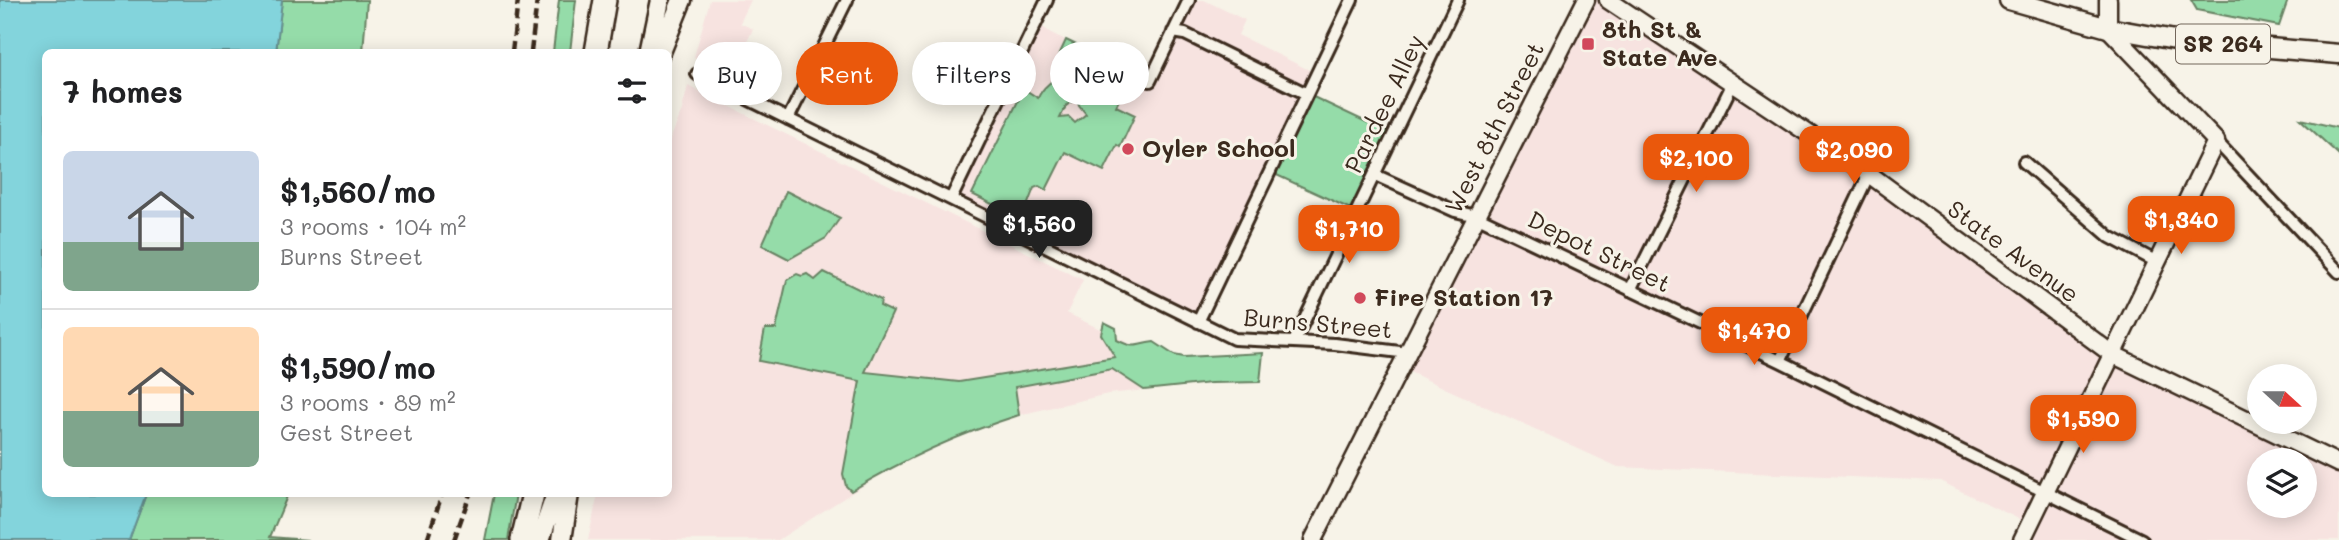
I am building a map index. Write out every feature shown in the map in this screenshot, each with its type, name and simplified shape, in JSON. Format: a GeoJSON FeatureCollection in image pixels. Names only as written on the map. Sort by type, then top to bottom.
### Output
{"type":"FeatureCollection","features":[{"type":"Feature","properties":{"kind":"highway"},"geometry":{"type":"LineString","coordinates":[[584,49],[590,0]]}},
{"type":"Feature","properties":{"kind":"highway"},"geometry":{"type":"LineString","coordinates":[[597,49],[605,0]]}},
{"type":"Feature","properties":{"kind":"highway"},"geometry":{"type":"LineString","coordinates":[[522,540],[532,497]]}},
{"type":"Feature","properties":{"kind":"main road"},"geometry":{"type":"LineString","coordinates":[[662,49],[682,0]]}},
{"type":"Feature","properties":{"kind":"main road","name":"West 8th Street"},"geometry":{"type":"LineString","coordinates":[[1313,540],[1586,0]]}},
{"type":"Feature","properties":{"kind":"main road","name":"State Avenue"},"geometry":{"type":"LineString","coordinates":[[1608,0],[1869,174],[2112,354],[2339,464]]}},
{"type":"Feature","properties":{"kind":"main road","name":"SR 264"},"geometry":{"type":"LineString","coordinates":[[2009,0],[2108,28],[2175,40],[2339,54]]}},
{"type":"Feature","properties":{"kind":"main road"},"geometry":{"type":"LineString","coordinates":[[2022,540],[2216,141],[2108,28],[2108,0]]}},
{"type":"Feature","properties":{"kind":"main road"},"geometry":{"type":"LineString","coordinates":[[650,49],[659,2]]}},
{"type":"Feature","properties":{"kind":"main road"},"geometry":{"type":"LineString","coordinates":[[540,540],[555,497]]}},
{"type":"Feature","properties":{"kind":"main road"},"geometry":{"type":"LineString","coordinates":[[562,540],[569,497]]}},
{"type":"Feature","properties":{"kind":"street"},"geometry":{"type":"LineString","coordinates":[[788,119],[847,0]]}},
{"type":"Feature","properties":{"kind":"street"},"geometry":{"type":"LineString","coordinates":[[951,199],[1047,0]]}},
{"type":"Feature","properties":{"kind":"street"},"geometry":{"type":"LineString","coordinates":[[1150,80],[1189,0]]}},
{"type":"Feature","properties":{"kind":"street"},"geometry":{"type":"LineString","coordinates":[[1198,322],[1352,0]]}},
{"type":"Feature","properties":{"kind":"street","name":"Pardee Alley"},"geometry":{"type":"LineString","coordinates":[[1295,340],[1458,0]]}},
{"type":"Feature","properties":{"kind":"street"},"geometry":{"type":"LineString","coordinates":[[1173,32],[1185,34],[1307,94]]}},
{"type":"Feature","properties":{"kind":"street"},"geometry":{"type":"LineString","coordinates":[[1630,290],[1733,83]]}},
{"type":"Feature","properties":{"kind":"street","name":"Burns Street"},"geometry":{"type":"LineString","coordinates":[[760,105],[1234,339],[1295,340],[1408,353]]}},
{"type":"Feature","properties":{"kind":"street"},"geometry":{"type":"LineString","coordinates":[[2216,141],[2339,272]]}},
{"type":"Feature","properties":{"kind":"street"},"geometry":{"type":"LineString","coordinates":[[2024,162],[2110,237],[2157,262]]}},
{"type":"Feature","properties":{"kind":"street"},"geometry":{"type":"LineString","coordinates":[[1780,361],[1869,174]]}},
{"type":"Feature","properties":{"kind":"street","name":"Depot Street"},"geometry":{"type":"LineString","coordinates":[[1375,175],[1455,211],[1476,216],[1780,361],[2142,540]]}},
{"type":"Feature","properties":{"kind":"shaded area"},"geometry":{"type":"Polygon","coordinates":[[[710,0],[751,0],[740,23],[753,29],[747,42],[698,42],[710,0]]]}},
{"type":"Feature","properties":{"kind":"shaded area","name":"Oyler School"},"geometry":{"type":"Polygon","coordinates":[[[1189,0],[1204,0],[1245,20],[1238,35],[1317,74],[1198,322],[951,199],[996,105],[1036,105],[1036,42],[1026,42],[1036,22],[1070,42],[1050,42],[1050,105],[1149,105],[1150,80],[1189,0]]]}},
{"type":"Feature","properties":{"kind":"shaded area"},"geometry":{"type":"Polygon","coordinates":[[[1586,0],[1608,0],[2112,354],[2247,419],[2247,434],[2277,434],[2306,448],[2247,448],[2247,518],[2317,518],[2317,453],[2339,464],[2339,540],[2022,540],[2029,524],[1940,481],[1618,467],[1401,368],[1586,0]]]}},
{"type":"Feature","properties":{"kind":"shaded area"},"geometry":{"type":"Polygon","coordinates":[[[688,86],[693,88],[693,105],[727,105],[1083,280],[1067,313],[1211,383],[1108,394],[1019,415],[977,429],[894,466],[778,540],[588,540],[597,497],[672,497],[672,135],[688,86]]]}},
{"type":"Feature","properties":{"kind":"green space"},"geometry":{"type":"Polygon","coordinates":[[[282,0],[367,0],[363,49],[276,49],[282,0]]]}},
{"type":"Feature","properties":{"kind":"green space"},"geometry":{"type":"Polygon","coordinates":[[[559,0],[576,0],[570,49],[553,49],[559,0]]]}},
{"type":"Feature","properties":{"kind":"green space"},"geometry":{"type":"Polygon","coordinates":[[[2191,0],[2288,0],[2279,26],[2197,10],[2191,0]]]}},
{"type":"Feature","properties":{"kind":"green space"},"geometry":{"type":"Polygon","coordinates":[[[1050,83],[1050,105],[1067,105],[1060,118],[1069,117],[1075,123],[1086,114],[1079,105],[1116,105],[1135,115],[1120,147],[1117,145],[1104,171],[1065,152],[1046,190],[1039,186],[1034,188],[1022,219],[972,194],[1016,105],[1036,105],[1036,97],[1038,98],[1050,83]]]}},
{"type":"Feature","properties":{"kind":"green space"},"geometry":{"type":"Polygon","coordinates":[[[1307,94],[1394,135],[1357,212],[1270,172],[1307,94]]]}},
{"type":"Feature","properties":{"kind":"green space"},"geometry":{"type":"Polygon","coordinates":[[[2300,119],[2339,128],[2339,155],[2338,154],[2300,119]]]}},
{"type":"Feature","properties":{"kind":"green space"},"geometry":{"type":"Polygon","coordinates":[[[786,191],[840,218],[826,238],[789,259],[762,245],[786,191]]]}},
{"type":"Feature","properties":{"kind":"green space"},"geometry":{"type":"Polygon","coordinates":[[[824,272],[881,300],[880,306],[893,312],[865,372],[959,382],[1115,357],[1101,334],[1104,322],[1116,328],[1117,340],[1128,345],[1154,342],[1174,355],[1184,357],[1263,353],[1260,382],[1211,383],[1144,390],[1112,369],[1015,387],[1019,415],[932,448],[851,491],[846,486],[843,474],[860,381],[759,361],[765,329],[776,329],[787,280],[797,274],[807,274],[815,280],[824,272]]]}},
{"type":"Feature","properties":{"kind":"green space"},"geometry":{"type":"Polygon","coordinates":[[[145,497],[287,497],[270,537],[308,540],[129,540],[145,497]]]}},
{"type":"Feature","properties":{"kind":"green space"},"geometry":{"type":"Polygon","coordinates":[[[493,497],[515,497],[508,540],[485,540],[493,497]]]}},
{"type":"Feature","properties":{"kind":"water"},"geometry":{"type":"Polygon","coordinates":[[[0,0],[282,0],[276,49],[42,49],[42,497],[145,497],[129,540],[0,540],[0,0]]]}},
{"type":"Feature","properties":{"kind":"railway"},"geometry":{"type":"LineString","coordinates":[[512,49],[518,0]]}},
{"type":"Feature","properties":{"kind":"railway"},"geometry":{"type":"LineString","coordinates":[[531,49],[537,0]]}},
{"type":"Feature","properties":{"kind":"railway"},"geometry":{"type":"LineString","coordinates":[[427,540],[441,497]]}},
{"type":"Feature","properties":{"kind":"railway"},"geometry":{"type":"LineString","coordinates":[[454,540],[469,497]]}},
{"type":"Feature","properties":{"kind":"place","name":"8th St & State Ave"},"geometry":{"type":"Point","coordinates":[1588,44]}},
{"type":"Feature","properties":{"kind":"place","name":"Oyler School"},"geometry":{"type":"Point","coordinates":[1128,149]}},
{"type":"Feature","properties":{"kind":"place","name":"Fire Station 17"},"geometry":{"type":"Point","coordinates":[1360,298]}}]}
